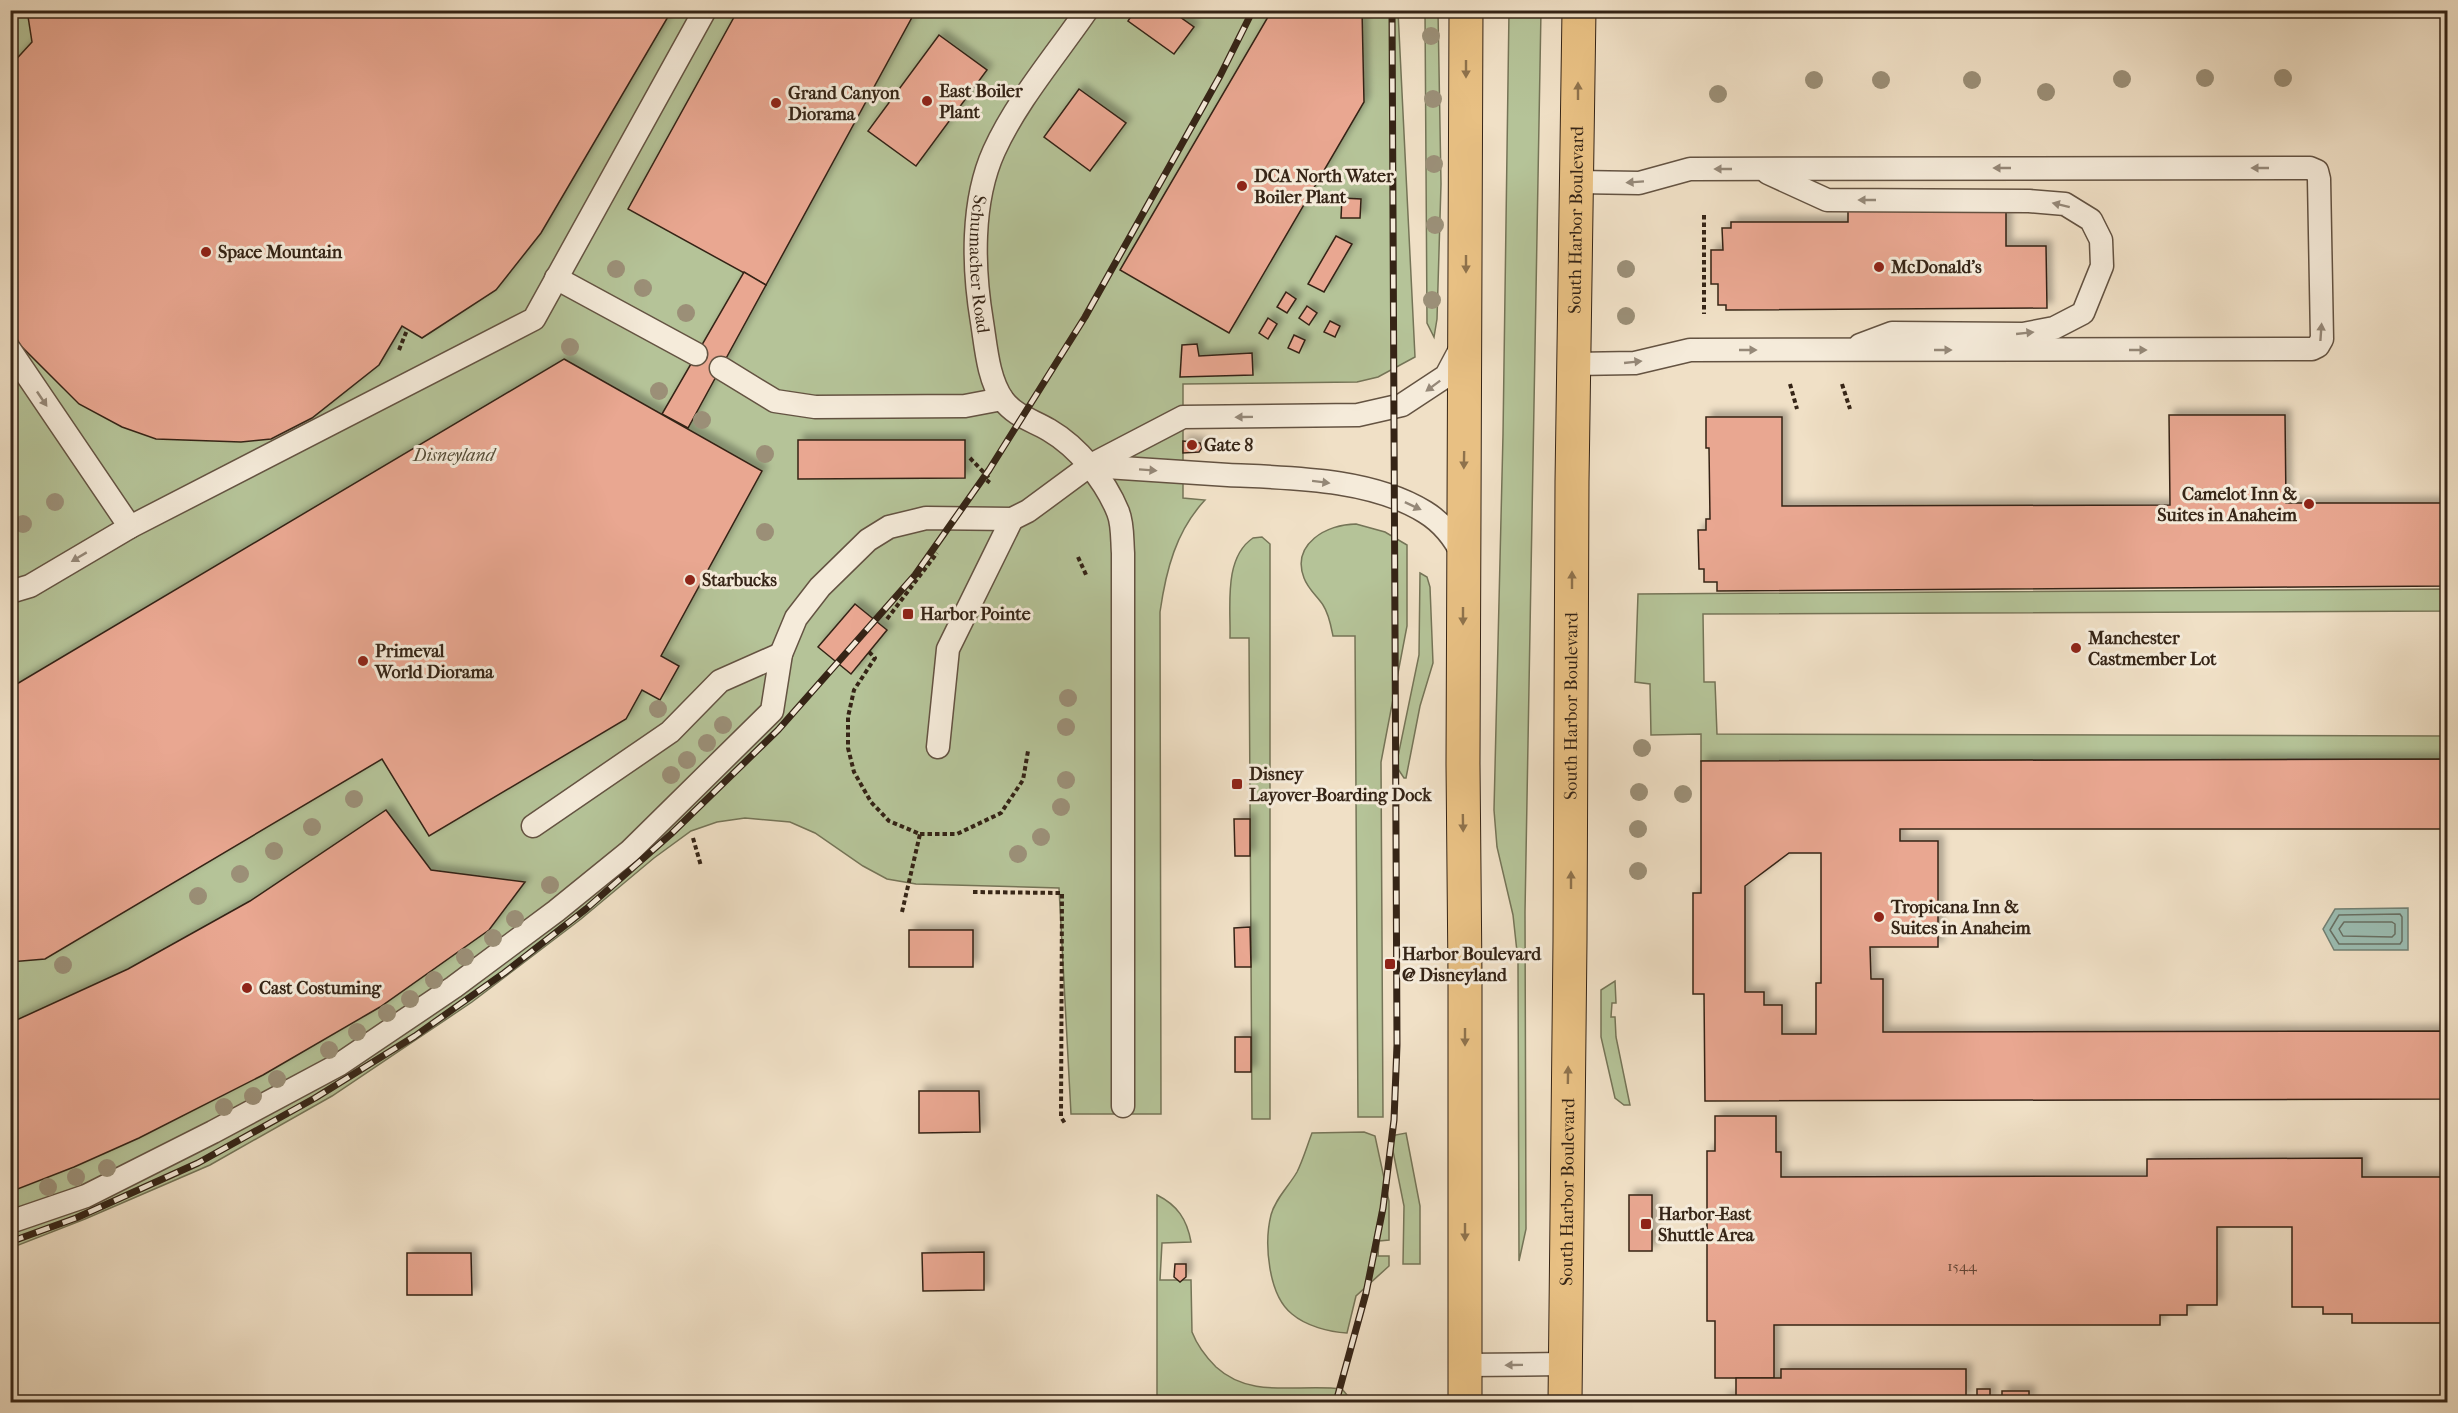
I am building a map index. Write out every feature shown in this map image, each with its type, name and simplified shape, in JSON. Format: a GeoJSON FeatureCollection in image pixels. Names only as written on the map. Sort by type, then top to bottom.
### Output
{"type":"FeatureCollection","features":[{"type":"Feature","properties":{"kind":"main road"},"geometry":{"type":"LineString","coordinates":[[1465,1402],[1463,558],[1466,339],[1466,10]]}},
{"type":"Feature","properties":{"kind":"main road","name":"South Harbor Boulevard"},"geometry":{"type":"LineString","coordinates":[[1565,1402],[1579,10]]}},
{"type":"Feature","properties":{"kind":"lane"},"geometry":{"type":"LineString","coordinates":[[10,592],[30,586],[130,527],[534,319],[705,10]]}},
{"type":"Feature","properties":{"kind":"lane","name":"Schumacher Road"},"geometry":{"type":"LineString","coordinates":[[1087,10],[1019,108],[994,151],[984,183],[976,254],[979,302],[990,368],[1002,399],[1018,414],[1049,430],[1073,447],[1089,466],[1119,513],[1123,553],[1123,1106]]}},
{"type":"Feature","properties":{"kind":"lane"},"geometry":{"type":"LineString","coordinates":[[1574,364],[1635,363],[1690,351],[2312,349],[2319,346],[2322,339],[2319,179],[2317,171],[2310,168],[1690,169],[1639,183],[1578,182]]}},
{"type":"Feature","properties":{"kind":"lane"},"geometry":{"type":"LineString","coordinates":[[1760,169],[1827,200],[2029,201],[2065,204],[2091,220],[2101,240],[2102,266],[2083,313],[2054,328],[2023,334],[1892,333],[1844,351]]}},
{"type":"Feature","properties":{"kind":"lane"},"geometry":{"type":"LineString","coordinates":[[556,278],[696,354]]}},
{"type":"Feature","properties":{"kind":"lane"},"geometry":{"type":"LineString","coordinates":[[10,1222],[86,1196],[340,1064],[454,987],[556,911],[630,851],[772,711],[781,654],[796,618],[820,587],[868,540],[889,526],[903,521],[926,518],[1012,519],[1028,511],[1089,466],[1183,417],[1358,415],[1402,405],[1446,376],[1466,339]]}},
{"type":"Feature","properties":{"kind":"lane"},"geometry":{"type":"LineString","coordinates":[[10,350],[130,527]]}},
{"type":"Feature","properties":{"kind":"lane"},"geometry":{"type":"LineString","coordinates":[[721,368],[775,401],[790,404],[965,406],[1002,399]]}},
{"type":"Feature","properties":{"kind":"lane"},"geometry":{"type":"LineString","coordinates":[[1089,466],[1285,478],[1358,488],[1392,497],[1424,511],[1454,537],[1463,558]]}},
{"type":"Feature","properties":{"kind":"lane"},"geometry":{"type":"LineString","coordinates":[[938,747],[948,649],[1012,519]]}},
{"type":"Feature","properties":{"kind":"lane"},"geometry":{"type":"LineString","coordinates":[[533,826],[670,732],[720,681],[781,654]]}},
{"type":"Feature","properties":{"kind":"lane"},"geometry":{"type":"LineString","coordinates":[[1465,1365],[1564,1364]]}},
{"type":"Feature","properties":{"kind":"path"},"geometry":{"type":"LineString","coordinates":[[1704,215],[1704,314]]}},
{"type":"Feature","properties":{"kind":"path"},"geometry":{"type":"LineString","coordinates":[[1839,374],[1850,409]]}},
{"type":"Feature","properties":{"kind":"path"},"geometry":{"type":"LineString","coordinates":[[1787,375],[1797,409]]}},
{"type":"Feature","properties":{"kind":"path"},"geometry":{"type":"LineString","coordinates":[[970,458],[990,478]]}},
{"type":"Feature","properties":{"kind":"path"},"geometry":{"type":"LineString","coordinates":[[869,652],[875,657],[854,690],[848,717],[848,748],[854,772],[871,802],[889,820],[920,834],[957,834],[1000,813],[1023,780],[1028,751]]}},
{"type":"Feature","properties":{"kind":"path"},"geometry":{"type":"LineString","coordinates":[[902,912],[920,834]]}},
{"type":"Feature","properties":{"kind":"path"},"geometry":{"type":"LineString","coordinates":[[973,892],[1062,893],[1061,1117],[1065,1125]]}},
{"type":"Feature","properties":{"kind":"green space"},"geometry":{"type":"Polygon","coordinates":[[[1541,10],[1525,912],[1526,1229],[1519,1261],[1518,961],[1513,915],[1497,847],[1494,810],[1503,435],[1509,11],[1541,10]]]}},
{"type":"Feature","properties":{"kind":"green space","name":"Disneyland"},"geometry":{"type":"Polygon","coordinates":[[[11,11],[1398,11],[1415,357],[1378,377],[1357,382],[1183,384],[1183,498],[1205,500],[1187,525],[1174,552],[1165,581],[1160,612],[1161,1114],[1071,1114],[1059,888],[916,884],[887,879],[863,866],[815,833],[790,822],[745,818],[717,822],[691,831],[472,1002],[332,1096],[210,1165],[11,1248],[11,11]]]}},
{"type":"Feature","properties":{"kind":"green space"},"geometry":{"type":"Polygon","coordinates":[[[1425,11],[1438,11],[1441,184],[1437,319],[1434,337],[1427,323],[1425,11]]]}},
{"type":"Feature","properties":{"kind":"green space"},"geometry":{"type":"Polygon","coordinates":[[[1356,524],[1385,532],[1407,545],[1407,626],[1381,762],[1383,1117],[1358,1117],[1355,636],[1333,636],[1327,612],[1306,582],[1301,566],[1307,546],[1314,538],[1334,528],[1356,524]]]}},
{"type":"Feature","properties":{"kind":"green space"},"geometry":{"type":"Polygon","coordinates":[[[1262,537],[1270,544],[1270,1119],[1252,1119],[1249,638],[1230,638],[1230,598],[1237,558],[1243,547],[1253,538],[1262,537]]]}},
{"type":"Feature","properties":{"kind":"green space"},"geometry":{"type":"Polygon","coordinates":[[[1420,573],[1427,577],[1430,587],[1433,663],[1420,706],[1406,778],[1404,778],[1396,766],[1419,655],[1420,573]]]}},
{"type":"Feature","properties":{"kind":"green space"},"geometry":{"type":"Polygon","coordinates":[[[2447,589],[2447,611],[1703,614],[1704,682],[1715,682],[1717,734],[2447,736],[2447,759],[1701,761],[1701,734],[1651,735],[1650,684],[1635,682],[1638,594],[2447,589]]]}},
{"type":"Feature","properties":{"kind":"green space"},"geometry":{"type":"Polygon","coordinates":[[[1615,981],[1616,1003],[1612,1003],[1611,1017],[1615,1017],[1616,1037],[1630,1105],[1624,1105],[1615,1098],[1601,1037],[1601,990],[1615,981]]]}},
{"type":"Feature","properties":{"kind":"green space"},"geometry":{"type":"Polygon","coordinates":[[[1364,1132],[1375,1136],[1389,1201],[1389,1240],[1379,1241],[1378,1256],[1389,1256],[1389,1266],[1356,1296],[1347,1333],[1325,1330],[1304,1322],[1292,1314],[1278,1294],[1273,1282],[1268,1254],[1271,1215],[1279,1198],[1297,1172],[1312,1133],[1364,1132]]]}},
{"type":"Feature","properties":{"kind":"green space"},"geometry":{"type":"Polygon","coordinates":[[[1406,1133],[1420,1206],[1420,1264],[1403,1264],[1404,1206],[1390,1136],[1406,1133]]]}},
{"type":"Feature","properties":{"kind":"green space"},"geometry":{"type":"Polygon","coordinates":[[[1157,1195],[1170,1203],[1180,1214],[1187,1226],[1191,1242],[1162,1243],[1160,1280],[1191,1280],[1192,1332],[1212,1363],[1230,1377],[1245,1384],[1260,1387],[1342,1389],[1347,1395],[1346,1402],[1167,1402],[1157,1398],[1157,1195]]]}},
{"type":"Feature","properties":{"kind":"water"},"geometry":{"type":"Polygon","coordinates":[[[2408,908],[2408,950],[2334,950],[2323,929],[2335,909],[2408,908]]]}},
{"type":"Feature","properties":{"kind":"building"},"geometry":{"type":"Polygon","coordinates":[[[27,10],[672,10],[541,233],[496,290],[422,338],[402,326],[379,365],[312,418],[271,439],[241,442],[156,439],[122,427],[79,404],[20,345],[10,324],[10,66],[32,42],[27,10]]]}},
{"type":"Feature","properties":{"kind":"building","name":"Grand Canyon Diorama"},"geometry":{"type":"Polygon","coordinates":[[[738,10],[916,10],[766,285],[628,209],[738,10]]]}},
{"type":"Feature","properties":{"kind":"building"},"geometry":{"type":"Polygon","coordinates":[[[1135,10],[1170,10],[1194,27],[1174,54],[1128,21],[1135,10]]]}},
{"type":"Feature","properties":{"kind":"building","name":"DCA North Water Boiler Plant"},"geometry":{"type":"Polygon","coordinates":[[[1272,10],[1362,10],[1364,102],[1229,333],[1120,270],[1272,10]]]}},
{"type":"Feature","properties":{"kind":"building","name":"East Boiler Plant"},"geometry":{"type":"Polygon","coordinates":[[[939,35],[987,70],[916,166],[868,131],[939,35]]]}},
{"type":"Feature","properties":{"kind":"building"},"geometry":{"type":"Polygon","coordinates":[[[1079,89],[1126,123],[1090,171],[1044,137],[1079,89]]]}},
{"type":"Feature","properties":{"kind":"building"},"geometry":{"type":"Polygon","coordinates":[[[1342,198],[1361,199],[1360,218],[1341,218],[1342,198]]]}},
{"type":"Feature","properties":{"kind":"building","name":"McDonald's"},"geometry":{"type":"Polygon","coordinates":[[[2006,208],[2006,246],[2046,246],[2047,308],[1726,310],[1726,305],[1718,305],[1718,284],[1711,284],[1711,250],[1723,250],[1722,228],[1731,228],[1731,222],[1848,222],[1848,209],[2006,208]]]}},
{"type":"Feature","properties":{"kind":"building"},"geometry":{"type":"Polygon","coordinates":[[[1336,236],[1352,244],[1324,292],[1308,284],[1336,236]]]}},
{"type":"Feature","properties":{"kind":"building"},"geometry":{"type":"Polygon","coordinates":[[[744,272],[766,285],[688,428],[662,414],[744,272]]]}},
{"type":"Feature","properties":{"kind":"building"},"geometry":{"type":"Polygon","coordinates":[[[1286,292],[1296,299],[1287,313],[1277,307],[1286,292]]]}},
{"type":"Feature","properties":{"kind":"building"},"geometry":{"type":"Polygon","coordinates":[[[1307,306],[1317,313],[1309,325],[1299,318],[1307,306]]]}},
{"type":"Feature","properties":{"kind":"building"},"geometry":{"type":"Polygon","coordinates":[[[1268,318],[1277,324],[1268,339],[1259,333],[1268,318]]]}},
{"type":"Feature","properties":{"kind":"building"},"geometry":{"type":"Polygon","coordinates":[[[1330,321],[1340,326],[1335,337],[1324,332],[1330,321]]]}},
{"type":"Feature","properties":{"kind":"building"},"geometry":{"type":"Polygon","coordinates":[[[1294,335],[1305,340],[1299,353],[1288,348],[1294,335]]]}},
{"type":"Feature","properties":{"kind":"building"},"geometry":{"type":"Polygon","coordinates":[[[1197,344],[1199,356],[1252,353],[1253,375],[1180,377],[1182,345],[1197,344]]]}},
{"type":"Feature","properties":{"kind":"building","name":"Primeval World Diorama"},"geometry":{"type":"Polygon","coordinates":[[[564,359],[762,471],[661,656],[679,666],[660,700],[642,690],[626,719],[429,836],[382,759],[45,959],[10,962],[10,921],[14,920],[10,916],[10,688],[564,359]]]}},
{"type":"Feature","properties":{"kind":"building","name":"Camelot Inn & Suites in Anaheim"},"geometry":{"type":"Polygon","coordinates":[[[2169,415],[2285,415],[2286,503],[2448,503],[2448,586],[1717,591],[1717,582],[1704,582],[1704,569],[1699,569],[1698,530],[1706,530],[1706,519],[1710,519],[1706,417],[1782,417],[1782,506],[2170,505],[2169,415]]]}},
{"type":"Feature","properties":{"kind":"building"},"geometry":{"type":"Polygon","coordinates":[[[798,440],[965,440],[965,478],[798,479],[798,440]]]}},
{"type":"Feature","properties":{"kind":"building","name":"Gate 8"},"geometry":{"type":"Polygon","coordinates":[[[1183,441],[1200,443],[1202,448],[1199,452],[1183,453],[1183,441]]]}},
{"type":"Feature","properties":{"kind":"building"},"geometry":{"type":"Polygon","coordinates":[[[855,604],[887,630],[851,674],[818,647],[855,604]]]}},
{"type":"Feature","properties":{"kind":"building","name":"Tropicana Inn & Suites in Anaheim"},"geometry":{"type":"Polygon","coordinates":[[[2448,759],[2448,832],[2444,829],[1900,829],[1900,841],[1938,841],[1938,947],[1870,947],[1871,979],[1883,979],[1883,1032],[2448,1031],[2448,1099],[1705,1101],[1704,994],[1693,994],[1693,893],[1701,893],[1701,761],[2448,759]],[[1789,853],[1745,886],[1745,992],[1764,992],[1764,1005],[1782,1005],[1782,1034],[1816,1034],[1816,983],[1821,983],[1821,853],[1789,853]]]}},
{"type":"Feature","properties":{"kind":"building","name":"Cast Costuming"},"geometry":{"type":"Polygon","coordinates":[[[386,810],[431,870],[525,882],[489,930],[380,1007],[263,1075],[139,1138],[10,1192],[10,1023],[128,969],[250,901],[386,810]]]}},
{"type":"Feature","properties":{"kind":"building"},"geometry":{"type":"Polygon","coordinates":[[[1234,819],[1250,819],[1250,856],[1235,856],[1234,819]]]}},
{"type":"Feature","properties":{"kind":"building"},"geometry":{"type":"Polygon","coordinates":[[[1250,927],[1251,967],[1235,967],[1234,928],[1250,927]]]}},
{"type":"Feature","properties":{"kind":"building"},"geometry":{"type":"Polygon","coordinates":[[[909,930],[973,930],[973,967],[909,967],[909,930]]]}},
{"type":"Feature","properties":{"kind":"building"},"geometry":{"type":"Polygon","coordinates":[[[1235,1037],[1251,1037],[1251,1072],[1235,1072],[1235,1037]]]}},
{"type":"Feature","properties":{"kind":"building"},"geometry":{"type":"Polygon","coordinates":[[[919,1091],[979,1091],[980,1132],[919,1133],[919,1091]]]}},
{"type":"Feature","properties":{"kind":"building"},"geometry":{"type":"Polygon","coordinates":[[[1715,1116],[1776,1116],[1776,1152],[1781,1152],[1781,1177],[2147,1176],[2147,1159],[2362,1158],[2362,1177],[2448,1177],[2448,1323],[2352,1323],[2352,1314],[2323,1314],[2323,1307],[2292,1307],[2292,1227],[2217,1227],[2217,1305],[2187,1305],[2187,1315],[2160,1315],[2160,1325],[1774,1325],[1774,1378],[1715,1378],[1715,1321],[1707,1321],[1707,1151],[1715,1151],[1715,1116]]]}},
{"type":"Feature","properties":{"kind":"building"},"geometry":{"type":"Polygon","coordinates":[[[1629,1195],[1652,1195],[1652,1251],[1629,1251],[1629,1195]]]}},
{"type":"Feature","properties":{"kind":"building"},"geometry":{"type":"Polygon","coordinates":[[[984,1252],[984,1290],[923,1291],[922,1253],[984,1252]]]}},
{"type":"Feature","properties":{"kind":"building"},"geometry":{"type":"Polygon","coordinates":[[[407,1253],[471,1253],[472,1295],[407,1295],[407,1253]]]}},
{"type":"Feature","properties":{"kind":"building"},"geometry":{"type":"Polygon","coordinates":[[[1175,1264],[1186,1264],[1186,1277],[1180,1282],[1174,1277],[1175,1264]]]}},
{"type":"Feature","properties":{"kind":"building"},"geometry":{"type":"Polygon","coordinates":[[[1781,1369],[1966,1369],[1966,1398],[1959,1398],[1959,1402],[1724,1402],[1724,1398],[1736,1398],[1736,1378],[1781,1378],[1781,1369]]]}},
{"type":"Feature","properties":{"kind":"building"},"geometry":{"type":"Polygon","coordinates":[[[1977,1389],[1990,1389],[1990,1402],[1977,1402],[1977,1389]]]}},
{"type":"Feature","properties":{"kind":"building"},"geometry":{"type":"Polygon","coordinates":[[[2002,1391],[2029,1391],[2029,1402],[2002,1402],[2002,1391]]]}},
{"type":"Feature","properties":{"kind":"railway"},"geometry":{"type":"LineString","coordinates":[[10,1242],[76,1218],[198,1163],[315,1098],[415,1036],[504,973],[586,909],[671,834],[778,730],[915,575],[989,470],[1085,317],[1220,76],[1253,10]]}},
{"type":"Feature","properties":{"kind":"railway"},"geometry":{"type":"LineString","coordinates":[[1336,1402],[1366,1293],[1383,1208],[1394,1120],[1397,1045],[1392,10]]}},
{"type":"Feature","properties":{"kind":"place","name":"East Boiler Plant"},"geometry":{"type":"Point","coordinates":[927,101]}},
{"type":"Feature","properties":{"kind":"place","name":"Grand Canyon Diorama"},"geometry":{"type":"Point","coordinates":[776,103]}},
{"type":"Feature","properties":{"kind":"place","name":"DCA North Water Boiler Plant"},"geometry":{"type":"Point","coordinates":[1242,186]}},
{"type":"Feature","properties":{"kind":"place","name":"Space Mountain"},"geometry":{"type":"Point","coordinates":[206,252]}},
{"type":"Feature","properties":{"kind":"place","name":"McDonald's"},"geometry":{"type":"Point","coordinates":[1879,267]}},
{"type":"Feature","properties":{"kind":"place","name":"Gate 8"},"geometry":{"type":"Point","coordinates":[1192,445]}},
{"type":"Feature","properties":{"kind":"place","name":"Camelot Inn & Suites in Anaheim"},"geometry":{"type":"Point","coordinates":[2309,504]}},
{"type":"Feature","properties":{"kind":"place","name":"Starbucks"},"geometry":{"type":"Point","coordinates":[690,580]}},
{"type":"Feature","properties":{"kind":"place","name":"Harbor Pointe"},"geometry":{"type":"Point","coordinates":[908,614]}},
{"type":"Feature","properties":{"kind":"place","name":"Manchester Castmember Lot"},"geometry":{"type":"Point","coordinates":[2076,648]}},
{"type":"Feature","properties":{"kind":"place","name":"Primeval World Diorama"},"geometry":{"type":"Point","coordinates":[363,661]}},
{"type":"Feature","properties":{"kind":"place","name":"Disney Layover-Boarding Dock"},"geometry":{"type":"Point","coordinates":[1237,784]}},
{"type":"Feature","properties":{"kind":"place","name":"Tropicana Inn & Suites in Anaheim"},"geometry":{"type":"Point","coordinates":[1879,917]}},
{"type":"Feature","properties":{"kind":"place","name":"Harbor Boulevard @ Disneyland"},"geometry":{"type":"Point","coordinates":[1390,964]}},
{"type":"Feature","properties":{"kind":"place","name":"Cast Costuming"},"geometry":{"type":"Point","coordinates":[247,988]}},
{"type":"Feature","properties":{"kind":"place","name":"Harbor-East Shuttle Area"},"geometry":{"type":"Point","coordinates":[1646,1224]}}]}
